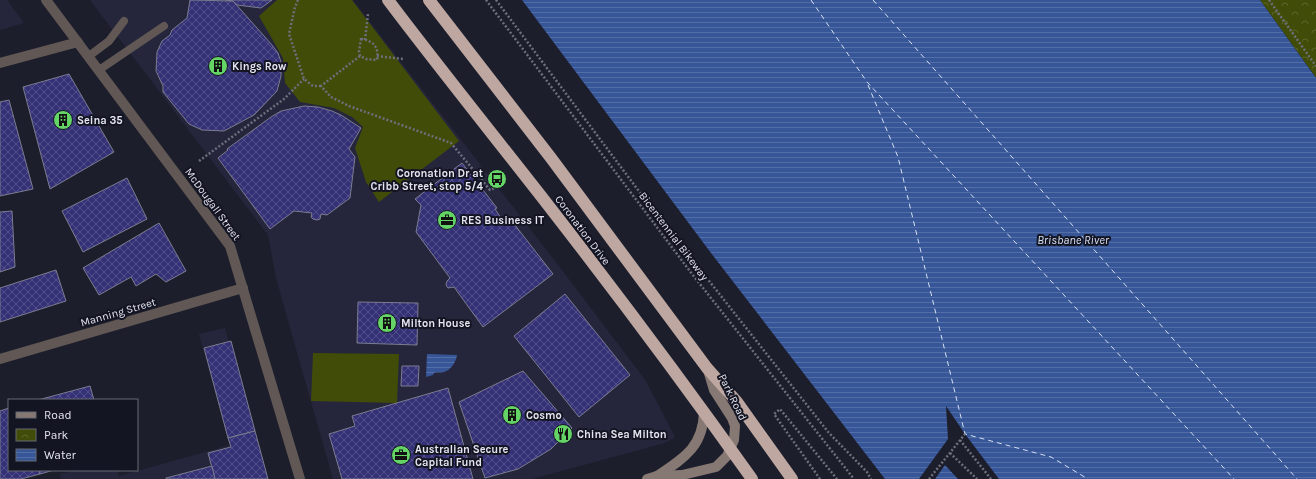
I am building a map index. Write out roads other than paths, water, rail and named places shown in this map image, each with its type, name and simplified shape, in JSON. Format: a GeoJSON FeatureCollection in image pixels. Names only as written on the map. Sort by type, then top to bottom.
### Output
{"type":"FeatureCollection","features":[{"type":"Feature","properties":{"kind":"highway","name":"Coronation Drive"},"geometry":{"type":"LineString","coordinates":[[388,0],[434,61],[548,205],[704,412],[752,479]]}},
{"type":"Feature","properties":{"kind":"highway","name":"Coronation Drive"},"geometry":{"type":"LineString","coordinates":[[429,0],[551,158],[707,368],[737,402],[792,479]]}},
{"type":"Feature","properties":{"kind":"street","name":"McDougall Street"},"geometry":{"type":"LineString","coordinates":[[46,0],[230,246],[300,479]]}},
{"type":"Feature","properties":{"kind":"street"},"geometry":{"type":"LineString","coordinates":[[0,63],[78,42]]}},
{"type":"Feature","properties":{"kind":"street","name":"Manning Street"},"geometry":{"type":"LineString","coordinates":[[0,359],[243,288]]}},
{"type":"Feature","properties":{"kind":"street","name":"Park Road"},"geometry":{"type":"LineString","coordinates":[[652,478],[682,475],[716,467],[727,456],[731,449],[734,440],[735,426],[732,418],[714,390],[707,368]]}},
{"type":"Feature","properties":{"kind":"street","name":"Park Road"},"geometry":{"type":"LineString","coordinates":[[652,478],[684,458],[696,443],[702,429],[704,412]]}},
{"type":"Feature","properties":{"kind":"lane"},"geometry":{"type":"LineString","coordinates":[[89,56],[109,41],[124,21]]}},
{"type":"Feature","properties":{"kind":"lane"},"geometry":{"type":"LineString","coordinates":[[99,70],[164,26]]}},
{"type":"Feature","properties":{"kind":"water","name":"Brisbane River"},"geometry":{"type":"Polygon","coordinates":[[[522,0],[1260,0],[1316,78],[1316,479],[885,479],[711,253],[522,0]]]}},
{"type":"Feature","properties":{"kind":"water"},"geometry":{"type":"Polygon","coordinates":[[[427,354],[457,355],[451,368],[444,372],[434,373],[433,375],[426,377],[427,354]]]}},
{"type":"Feature","properties":{"kind":"place","name":"Kings Row"},"geometry":{"type":"Point","coordinates":[218,66]}},
{"type":"Feature","properties":{"kind":"place","name":"Seina 35"},"geometry":{"type":"Point","coordinates":[63,120]}},
{"type":"Feature","properties":{"kind":"place","name":"Coronation Dr at Cribb Street, stop 5/4"},"geometry":{"type":"Point","coordinates":[497,179]}},
{"type":"Feature","properties":{"kind":"place","name":"RES Business IT"},"geometry":{"type":"Point","coordinates":[447,220]}},
{"type":"Feature","properties":{"kind":"place","name":"Milton House"},"geometry":{"type":"Point","coordinates":[387,323]}},
{"type":"Feature","properties":{"kind":"place","name":"Cosmo"},"geometry":{"type":"Point","coordinates":[512,415]}},
{"type":"Feature","properties":{"kind":"place","name":"China Sea Milton"},"geometry":{"type":"Point","coordinates":[563,434]}},
{"type":"Feature","properties":{"kind":"place","name":"Australian Secure Capital Fund"},"geometry":{"type":"Point","coordinates":[401,455]}}]}
